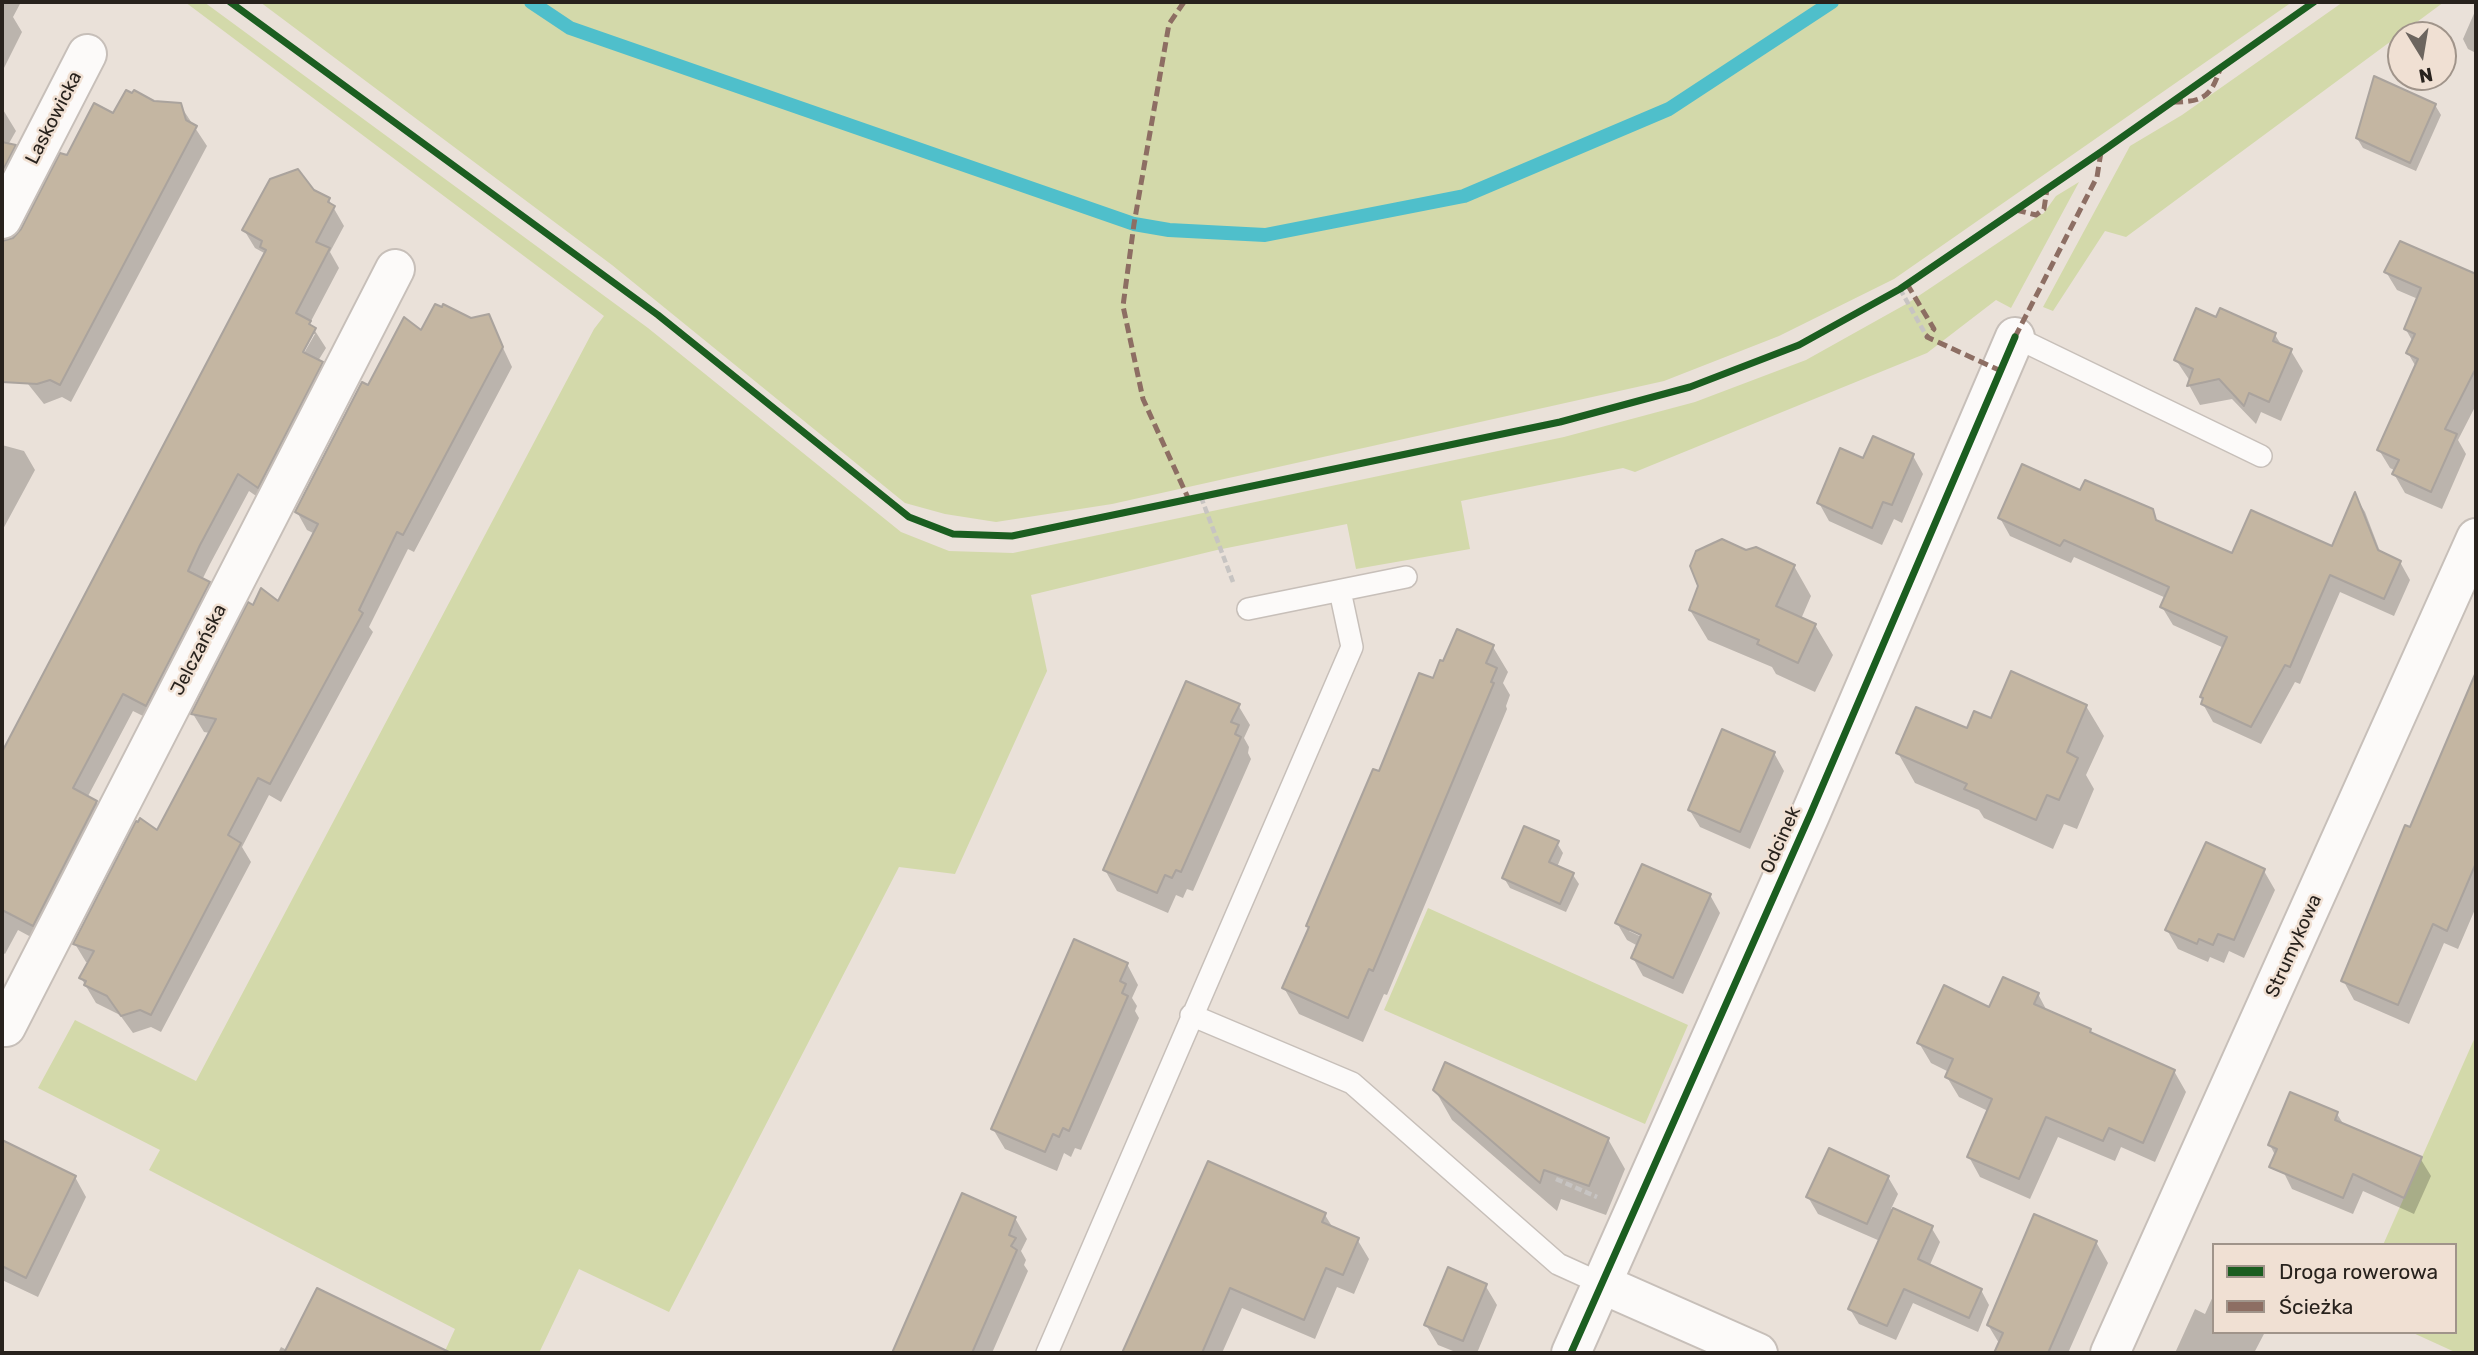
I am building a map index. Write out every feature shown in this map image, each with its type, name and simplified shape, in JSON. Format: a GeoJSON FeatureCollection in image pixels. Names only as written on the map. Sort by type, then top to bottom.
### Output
{"type":"FeatureCollection","features":[{"type":"Feature","properties":{"kind":"street","name":"Laskowicka"},"geometry":{"type":"LineString","coordinates":[[2,219],[87,54]]}},
{"type":"Feature","properties":{"kind":"street","name":"Jelczańska"},"geometry":{"type":"LineString","coordinates":[[2,1025],[6,1027],[13,1014],[395,269]]}},
{"type":"Feature","properties":{"kind":"street","name":"Odcinek"},"geometry":{"type":"LineString","coordinates":[[1571,1353],[1815,802],[2015,337]]}},
{"type":"Feature","properties":{"kind":"street","name":"Strumykowa"},"geometry":{"type":"LineString","coordinates":[[2110,1353],[2476,538]]}},
{"type":"Feature","properties":{"kind":"street"},"geometry":{"type":"LineString","coordinates":[[1602,1284],[1758,1353]]}},
{"type":"Feature","properties":{"kind":"lane"},"geometry":{"type":"LineString","coordinates":[[2015,337],[2261,456]]}},
{"type":"Feature","properties":{"kind":"lane"},"geometry":{"type":"LineString","coordinates":[[1248,609],[1406,578]]}},
{"type":"Feature","properties":{"kind":"lane"},"geometry":{"type":"LineString","coordinates":[[1047,1353],[1352,647],[1340,591]]}},
{"type":"Feature","properties":{"kind":"lane"},"geometry":{"type":"LineString","coordinates":[[1191,1016],[1352,1083],[1558,1264],[1602,1284]]}},
{"type":"Feature","properties":{"kind":"path"},"geometry":{"type":"LineString","coordinates":[[1900,289],[1927,337]]}},
{"type":"Feature","properties":{"kind":"path"},"geometry":{"type":"LineString","coordinates":[[1201,497],[1220,549]]}},
{"type":"Feature","properties":{"kind":"green space"},"geometry":{"type":"Polygon","coordinates":[[[185,2],[204,2],[648,328],[901,532],[949,551],[1013,553],[1564,437],[1695,402],[1806,360],[1908,303],[2043,214],[2056,196],[2079,182],[2011,308],[1996,300],[1927,353],[1635,472],[1623,468],[1461,501],[1470,549],[1356,569],[1347,524],[1217,550],[1031,595],[1047,671],[955,874],[899,867],[669,1312],[579,1269],[539,1353],[444,1353],[455,1329],[149,1170],[160,1150],[38,1088],[75,1020],[196,1081],[594,329],[604,316],[185,2]]]}},
{"type":"Feature","properties":{"kind":"green space"},"geometry":{"type":"Polygon","coordinates":[[[260,2],[2292,2],[1894,279],[1779,336],[1664,381],[1112,504],[996,522],[945,514],[905,503],[612,265],[260,2]]]}},
{"type":"Feature","properties":{"kind":"green space"},"geometry":{"type":"Polygon","coordinates":[[[2343,2],[2444,2],[2418,21],[2387,21],[2387,44],[2126,237],[2105,231],[2053,311],[2043,307],[2130,146],[2182,115],[2343,2]]]}},
{"type":"Feature","properties":{"kind":"green space"},"geometry":{"type":"Polygon","coordinates":[[[1428,908],[1688,1025],[1645,1124],[1384,1010],[1428,908]]]}},
{"type":"Feature","properties":{"kind":"green space"},"geometry":{"type":"Polygon","coordinates":[[[2476,1035],[2476,1353],[2457,1353],[2415,1334],[2457,1334],[2457,1243],[2384,1243],[2476,1035]]]}},
{"type":"Feature","properties":{"kind":"building"},"geometry":{"type":"Polygon","coordinates":[[[2374,76],[2387,82],[2387,91],[2407,91],[2436,104],[2410,163],[2356,138],[2374,76]]]}},
{"type":"Feature","properties":{"kind":"building"},"geometry":{"type":"Polygon","coordinates":[[[126,90],[132,93],[134,90],[154,101],[181,103],[186,120],[197,126],[60,385],[50,380],[37,384],[2,382],[2,241],[13,238],[21,229],[60,153],[67,155],[94,103],[113,113],[126,90]]]}},
{"type":"Feature","properties":{"kind":"building"},"geometry":{"type":"Polygon","coordinates":[[[2,142],[16,145],[2,172],[2,142]]]}},
{"type":"Feature","properties":{"kind":"building"},"geometry":{"type":"Polygon","coordinates":[[[298,169],[314,190],[330,198],[328,202],[335,206],[316,242],[330,248],[296,313],[311,321],[309,324],[316,328],[303,352],[323,362],[258,488],[238,474],[200,545],[188,571],[210,582],[146,706],[123,694],[73,788],[97,801],[33,926],[2,910],[2,752],[266,250],[260,247],[262,241],[242,230],[270,179],[298,169]]]}},
{"type":"Feature","properties":{"kind":"building"},"geometry":{"type":"Polygon","coordinates":[[[2400,241],[2476,274],[2476,368],[2445,429],[2457,434],[2431,492],[2392,474],[2399,460],[2377,450],[2418,359],[2406,353],[2415,334],[2404,329],[2421,288],[2384,272],[2400,241]]]}},
{"type":"Feature","properties":{"kind":"building"},"geometry":{"type":"Polygon","coordinates":[[[435,304],[442,307],[443,304],[471,318],[489,314],[503,347],[403,535],[397,532],[359,610],[363,613],[270,784],[258,778],[228,835],[241,843],[151,1015],[140,1010],[121,1016],[107,996],[84,985],[86,981],[79,978],[94,951],[73,944],[136,821],[140,818],[157,830],[216,719],[191,714],[248,602],[253,605],[261,588],[278,601],[318,524],[295,512],[362,382],[368,385],[404,317],[421,330],[435,304]]]}},
{"type":"Feature","properties":{"kind":"building"},"geometry":{"type":"Polygon","coordinates":[[[2196,308],[2216,317],[2220,308],[2276,333],[2273,341],[2292,349],[2269,402],[2249,393],[2244,406],[2219,379],[2187,386],[2193,369],[2174,360],[2196,308]]]}},
{"type":"Feature","properties":{"kind":"building"},"geometry":{"type":"Polygon","coordinates":[[[1873,436],[1914,454],[1892,505],[1883,502],[1872,528],[1817,503],[1840,448],[1863,458],[1873,436]]]}},
{"type":"Feature","properties":{"kind":"building"},"geometry":{"type":"Polygon","coordinates":[[[2022,464],[2080,490],[2085,480],[2153,509],[2156,520],[2232,553],[2251,510],[2332,546],[2355,492],[2378,550],[2401,561],[2384,599],[2330,575],[2290,667],[2285,665],[2251,727],[2201,704],[2203,698],[2200,697],[2227,637],[2160,607],[2169,587],[2064,540],[2060,546],[1998,518],[2022,464]]]}},
{"type":"Feature","properties":{"kind":"building"},"geometry":{"type":"Polygon","coordinates":[[[1722,539],[1746,550],[1756,547],[1795,565],[1776,606],[1816,624],[1798,663],[1757,644],[1759,640],[1689,610],[1698,586],[1690,566],[1696,551],[1722,539]]]}},
{"type":"Feature","properties":{"kind":"building"},"geometry":{"type":"Polygon","coordinates":[[[1457,629],[1494,645],[1486,663],[1497,668],[1491,682],[1494,683],[1373,971],[1369,969],[1348,1018],[1282,988],[1373,769],[1379,771],[1419,673],[1433,678],[1457,629]]]}},
{"type":"Feature","properties":{"kind":"building"},"geometry":{"type":"Polygon","coordinates":[[[2011,671],[2087,705],[2067,752],[2078,758],[2059,800],[2047,795],[2036,820],[1964,789],[1967,784],[1896,753],[1916,707],[1967,728],[1974,711],[1991,718],[2011,671]]]}},
{"type":"Feature","properties":{"kind":"building"},"geometry":{"type":"Polygon","coordinates":[[[2476,672],[2476,863],[2447,931],[2433,924],[2398,1005],[2341,981],[2405,825],[2410,827],[2476,672]]]}},
{"type":"Feature","properties":{"kind":"building"},"geometry":{"type":"Polygon","coordinates":[[[1186,681],[1240,704],[1231,722],[1239,725],[1235,734],[1241,737],[1181,872],[1176,870],[1172,878],[1165,875],[1157,893],[1103,870],[1186,681]]]}},
{"type":"Feature","properties":{"kind":"building"},"geometry":{"type":"Polygon","coordinates":[[[1722,729],[1775,752],[1740,832],[1688,810],[1722,729]]]}},
{"type":"Feature","properties":{"kind":"building"},"geometry":{"type":"Polygon","coordinates":[[[1524,826],[1559,841],[1549,862],[1574,873],[1560,904],[1502,878],[1524,826]]]}},
{"type":"Feature","properties":{"kind":"building"},"geometry":{"type":"Polygon","coordinates":[[[2206,842],[2265,869],[2234,940],[2218,934],[2213,945],[2199,939],[2197,944],[2165,930],[2206,842]]]}},
{"type":"Feature","properties":{"kind":"building"},"geometry":{"type":"Polygon","coordinates":[[[1642,864],[1711,894],[1673,978],[1631,958],[1641,935],[1615,923],[1642,864]]]}},
{"type":"Feature","properties":{"kind":"building"},"geometry":{"type":"Polygon","coordinates":[[[1074,939],[1128,963],[1120,981],[1126,984],[1122,993],[1128,996],[1069,1131],[1063,1128],[1059,1137],[1053,1134],[1045,1152],[991,1129],[1074,939]]]}},
{"type":"Feature","properties":{"kind":"building"},"geometry":{"type":"Polygon","coordinates":[[[2003,977],[2039,993],[2034,1004],[2175,1070],[2143,1143],[2109,1128],[2103,1141],[2046,1117],[2019,1179],[1967,1157],[1992,1099],[1945,1077],[1953,1059],[1917,1043],[1944,985],[1989,1007],[2003,977]]]}},
{"type":"Feature","properties":{"kind":"building"},"geometry":{"type":"Polygon","coordinates":[[[1445,1062],[1609,1138],[1589,1186],[1544,1170],[1540,1183],[1433,1090],[1445,1062]]]}},
{"type":"Feature","properties":{"kind":"building"},"geometry":{"type":"Polygon","coordinates":[[[2290,1092],[2338,1112],[2335,1120],[2422,1157],[2404,1198],[2353,1174],[2343,1198],[2269,1167],[2277,1149],[2268,1145],[2290,1092]]]}},
{"type":"Feature","properties":{"kind":"building"},"geometry":{"type":"Polygon","coordinates":[[[2,1140],[76,1176],[26,1278],[2,1266],[2,1140]]]}},
{"type":"Feature","properties":{"kind":"building"},"geometry":{"type":"Polygon","coordinates":[[[1829,1148],[1889,1176],[1867,1224],[1806,1197],[1829,1148]]]}},
{"type":"Feature","properties":{"kind":"building"},"geometry":{"type":"Polygon","coordinates":[[[1208,1161],[1326,1213],[1322,1222],[1359,1238],[1343,1275],[1326,1268],[1304,1320],[1230,1288],[1202,1353],[1122,1353],[1208,1161]]]}},
{"type":"Feature","properties":{"kind":"building"},"geometry":{"type":"Polygon","coordinates":[[[962,1193],[1016,1217],[1009,1235],[1016,1238],[1011,1246],[1017,1250],[972,1353],[892,1353],[962,1193]]]}},
{"type":"Feature","properties":{"kind":"building"},"geometry":{"type":"Polygon","coordinates":[[[1893,1208],[1933,1226],[1918,1259],[1982,1289],[1969,1318],[1904,1289],[1887,1326],[1848,1309],[1893,1208]]]}},
{"type":"Feature","properties":{"kind":"building"},"geometry":{"type":"Polygon","coordinates":[[[2034,1214],[2097,1241],[2048,1353],[1994,1353],[2003,1333],[1987,1325],[2034,1214]]]}},
{"type":"Feature","properties":{"kind":"building"},"geometry":{"type":"Polygon","coordinates":[[[1448,1267],[1487,1284],[1463,1341],[1424,1325],[1448,1267]]]}},
{"type":"Feature","properties":{"kind":"building"},"geometry":{"type":"Polygon","coordinates":[[[317,1288],[451,1353],[284,1353],[317,1288]]]}},
{"type":"Feature","properties":{"kind":"waterway"},"geometry":{"type":"LineString","coordinates":[[531,2],[570,28],[1134,224],[1169,230],[1265,235],[1464,196],[1669,109],[1832,2]]}},
{"type":"Feature","properties":{"kind":"marked path"},"geometry":{"type":"LineString","coordinates":[[1184,2],[1169,24],[1134,224],[1123,306],[1143,399],[1189,500]]}},
{"type":"Feature","properties":{"kind":"marked path"},"geometry":{"type":"LineString","coordinates":[[2173,102],[2192,101],[2204,96],[2213,86],[2220,69]]}},
{"type":"Feature","properties":{"kind":"marked path"},"geometry":{"type":"LineString","coordinates":[[2015,337],[2097,177],[2101,152]]}},
{"type":"Feature","properties":{"kind":"marked path"},"geometry":{"type":"LineString","coordinates":[[2016,210],[2036,215],[2044,209],[2047,189]]}},
{"type":"Feature","properties":{"kind":"marked path"},"geometry":{"type":"LineString","coordinates":[[1907,284],[1934,329],[1927,337],[2001,371]]}},
{"type":"Feature","properties":{"kind":"cycle path"},"geometry":{"type":"LineString","coordinates":[[230,2],[658,315],[909,517],[953,534],[1012,536],[1560,422],[1690,387],[1799,345],[1900,289],[2314,2]]}},
{"type":"Feature","properties":{"kind":"cycle path"},"geometry":{"type":"LineString","coordinates":[[1571,1353],[1810,815],[2015,337]]}}]}
